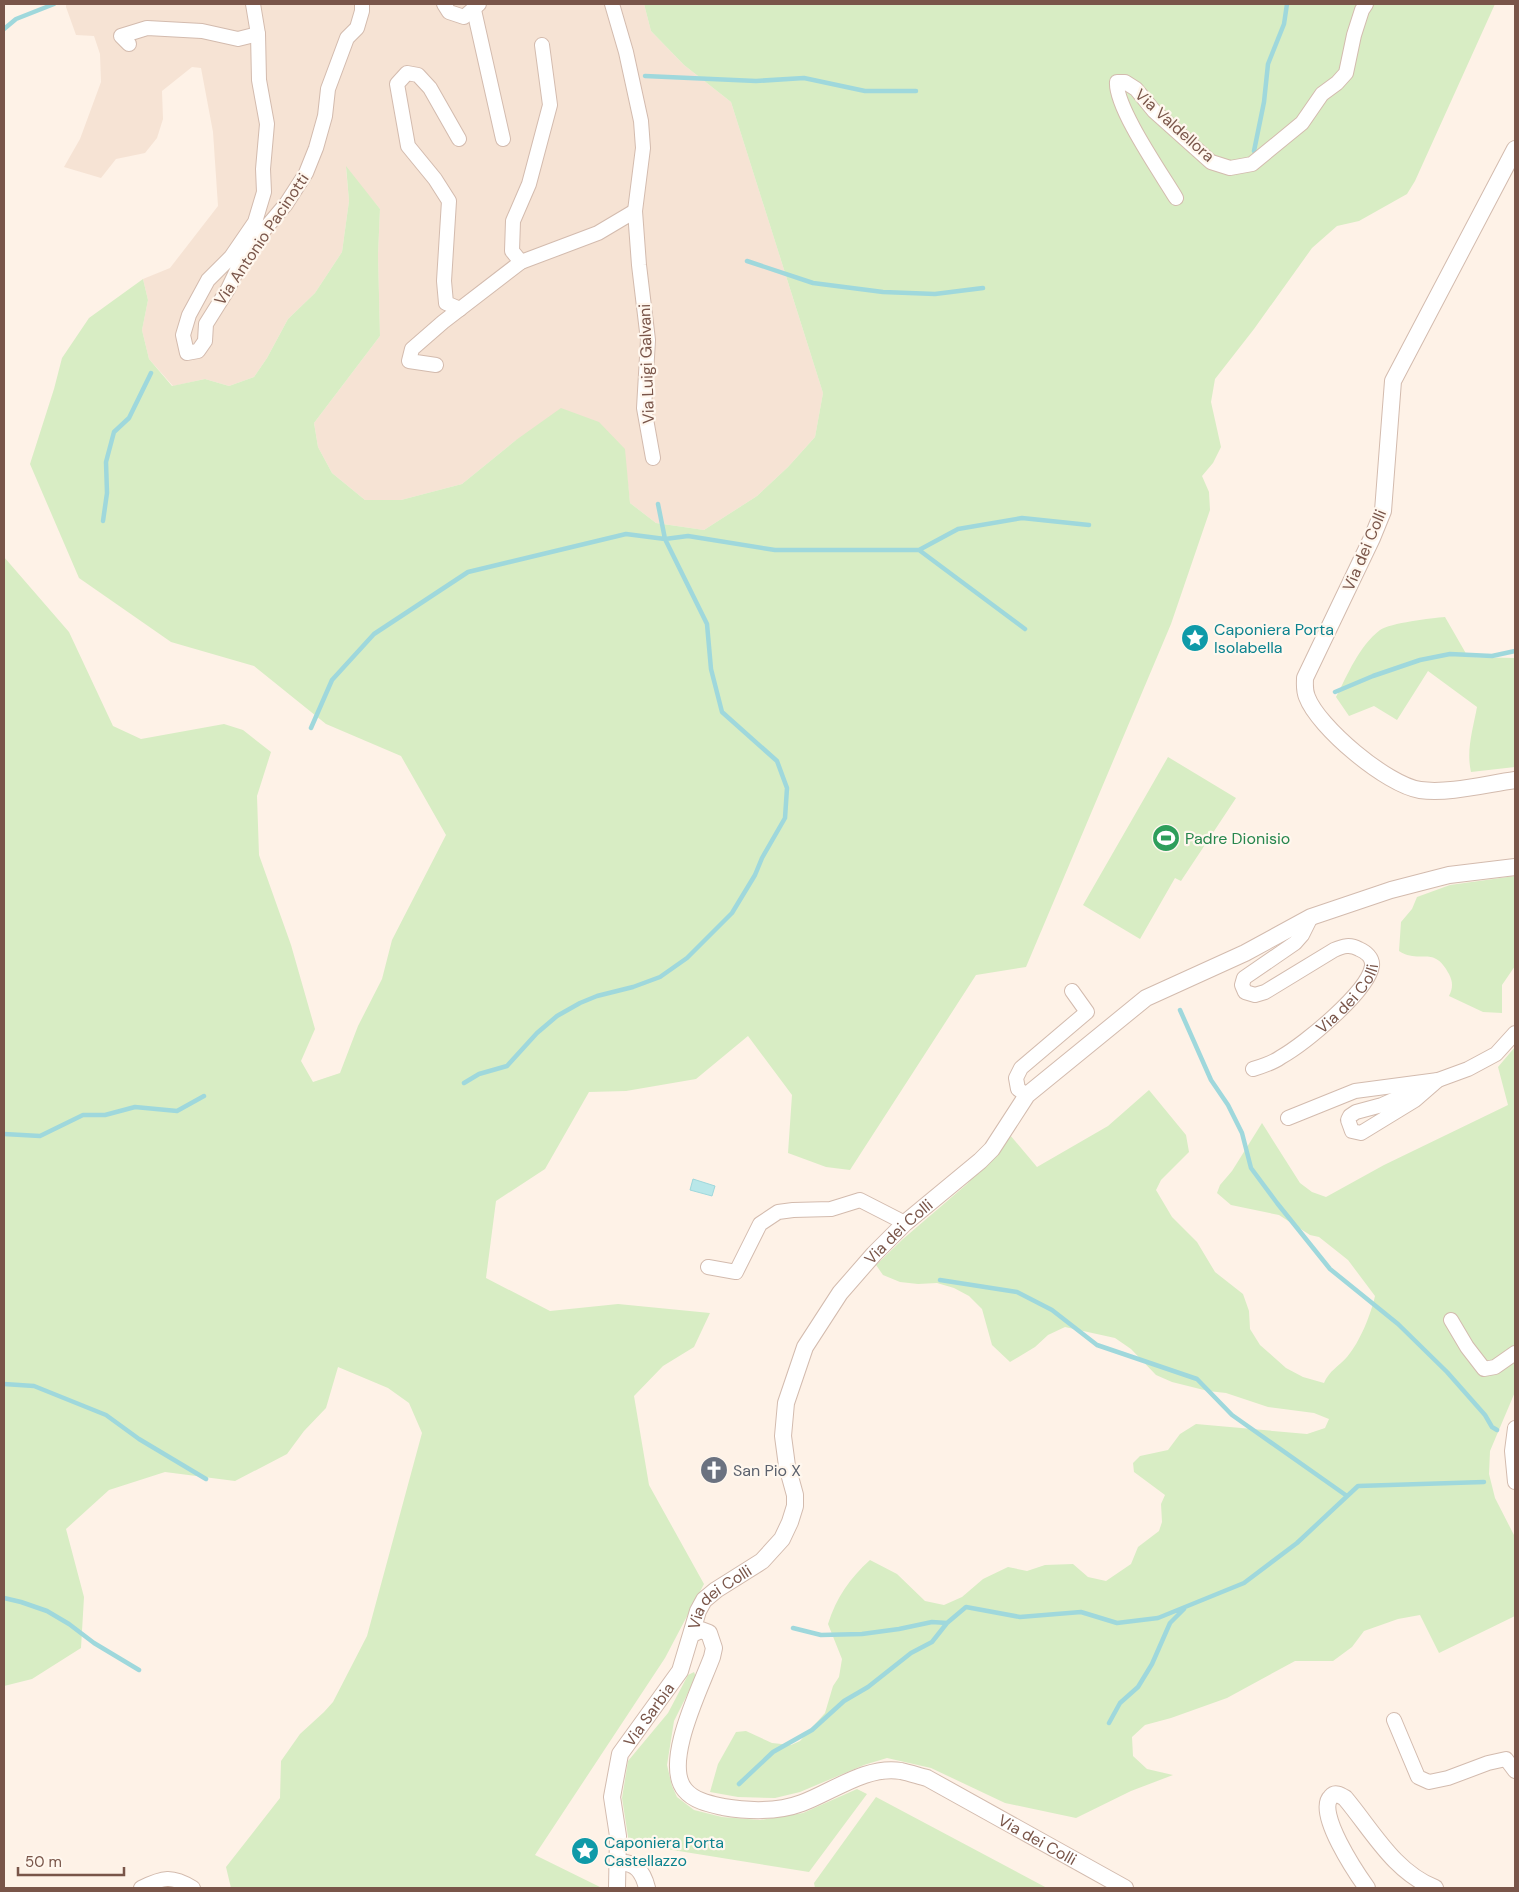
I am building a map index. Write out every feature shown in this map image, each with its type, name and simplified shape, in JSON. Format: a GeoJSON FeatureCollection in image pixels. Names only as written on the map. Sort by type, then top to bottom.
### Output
{"type":"FeatureCollection","features":[{"type":"Feature","properties":{"kind":"street"},"geometry":{"type":"LineString","coordinates":[[128,44],[121,36],[147,28],[202,30],[238,40],[258,34],[253,4]]}},
{"type":"Feature","properties":{"kind":"street","name":"Via Antonio Pacinotti"},"geometry":{"type":"LineString","coordinates":[[258,34],[260,80],[267,124],[263,169],[264,192],[255,222],[231,257],[208,280],[190,315],[183,335],[187,353],[198,351],[205,340],[206,324],[228,289],[238,266],[286,204],[306,173],[326,116],[328,89],[347,38],[357,28],[362,4]]}},
{"type":"Feature","properties":{"kind":"street"},"geometry":{"type":"LineString","coordinates":[[444,4],[449,12],[464,16],[477,7],[503,139]]}},
{"type":"Feature","properties":{"kind":"street","name":"Via Luigi Galvani"},"geometry":{"type":"LineString","coordinates":[[612,4],[626,52],[641,121],[643,148],[635,211],[648,340],[644,408],[653,458]]}},
{"type":"Feature","properties":{"kind":"street","name":"Via Valdellora"},"geometry":{"type":"LineString","coordinates":[[1176,198],[1126,115],[1116,91],[1117,82],[1125,82],[1136,89],[1154,111],[1211,162],[1230,168],[1252,164],[1302,123],[1322,94],[1337,83],[1346,73],[1354,36],[1362,10],[1366,4]]}},
{"type":"Feature","properties":{"kind":"street"},"geometry":{"type":"LineString","coordinates":[[521,262],[512,251],[513,221],[529,184],[550,105],[542,45]]}},
{"type":"Feature","properties":{"kind":"street"},"geometry":{"type":"LineString","coordinates":[[459,139],[430,88],[418,75],[407,73],[397,84],[408,146],[449,201],[444,281],[446,303],[460,309]]}},
{"type":"Feature","properties":{"kind":"street","name":"Via dei Colli"},"geometry":{"type":"LineString","coordinates":[[1515,149],[1393,381],[1383,510],[1372,538],[1305,678],[1305,690],[1315,711],[1357,755],[1374,768],[1418,790],[1431,791],[1515,780]]}},
{"type":"Feature","properties":{"kind":"street"},"geometry":{"type":"LineString","coordinates":[[436,365],[409,361],[412,349],[460,309],[521,262],[598,233],[635,211]]}},
{"type":"Feature","properties":{"kind":"street","name":"Via dei Colli"},"geometry":{"type":"LineString","coordinates":[[692,1634],[698,1611],[704,1600],[716,1590],[762,1562],[782,1539],[790,1522],[795,1495],[787,1466],[783,1436],[786,1403],[805,1347],[840,1293],[874,1254],[905,1223],[992,1149],[1027,1095],[1146,998],[1244,953],[1311,917],[1391,890],[1449,875],[1515,867]]}},
{"type":"Feature","properties":{"kind":"street","name":"Via dei Colli"},"geometry":{"type":"LineString","coordinates":[[1253,1069],[1282,1057],[1319,1030],[1340,1010],[1370,971],[1372,965],[1371,958],[1367,954],[1353,946],[1344,946],[1334,950],[1265,992],[1255,995],[1245,992],[1242,986],[1244,978],[1295,944],[1311,917]]}},
{"type":"Feature","properties":{"kind":"street"},"geometry":{"type":"LineString","coordinates":[[1027,1095],[1018,1089],[1016,1078],[1021,1068],[1087,1012],[1072,991]]}},
{"type":"Feature","properties":{"kind":"street"},"geometry":{"type":"LineString","coordinates":[[1438,1080],[1415,1100],[1361,1133],[1352,1131],[1348,1120],[1352,1114],[1382,1105],[1438,1080],[1468,1069],[1496,1054],[1515,1033]]}},
{"type":"Feature","properties":{"kind":"street"},"geometry":{"type":"LineString","coordinates":[[1288,1118],[1355,1090],[1438,1080]]}},
{"type":"Feature","properties":{"kind":"street"},"geometry":{"type":"LineString","coordinates":[[708,1268],[736,1272],[760,1224],[778,1212],[831,1209],[860,1200],[905,1223]]}},
{"type":"Feature","properties":{"kind":"street"},"geometry":{"type":"LineString","coordinates":[[1451,1320],[1484,1369],[1495,1367],[1515,1353]]}},
{"type":"Feature","properties":{"kind":"street"},"geometry":{"type":"LineString","coordinates":[[1515,1428],[1512,1450],[1515,1482]]}},
{"type":"Feature","properties":{"kind":"street","name":"Via dei Colli"},"geometry":{"type":"LineString","coordinates":[[692,1634],[700,1630],[709,1633],[714,1648],[678,1749],[677,1769],[684,1789],[696,1799],[734,1809],[781,1808],[801,1804],[837,1786],[867,1775],[900,1771],[927,1778],[1125,1888]]}},
{"type":"Feature","properties":{"kind":"street","name":"Via Sarbia"},"geometry":{"type":"LineString","coordinates":[[617,1888],[618,1836],[612,1796],[620,1754],[680,1671],[692,1634]]}},
{"type":"Feature","properties":{"kind":"street"},"geometry":{"type":"LineString","coordinates":[[1394,1720],[1418,1777],[1429,1782],[1448,1778],[1488,1763],[1506,1759],[1515,1771]]}},
{"type":"Feature","properties":{"kind":"street"},"geometry":{"type":"LineString","coordinates":[[1367,1888],[1348,1858],[1329,1820],[1327,1804],[1330,1797],[1334,1794],[1339,1794],[1345,1798],[1392,1858],[1420,1881],[1435,1888]]}},
{"type":"Feature","properties":{"kind":"street"},"geometry":{"type":"LineString","coordinates":[[618,1863],[626,1862],[637,1867],[642,1874],[647,1888]]}},
{"type":"Feature","properties":{"kind":"street"},"geometry":{"type":"LineString","coordinates":[[141,1888],[158,1880],[179,1880],[193,1888]]}},
{"type":"Feature","properties":{"kind":"shaded area"},"geometry":{"type":"Polygon","coordinates":[[[66,4],[644,4],[651,31],[684,65],[731,102],[823,393],[815,437],[788,467],[757,496],[704,530],[656,523],[630,503],[624,449],[516,440],[462,484],[401,500],[365,500],[332,473],[318,447],[314,423],[380,336],[378,255],[380,209],[346,168],[349,201],[342,252],[315,293],[288,319],[267,358],[254,377],[229,386],[205,379],[173,386],[149,359],[142,330],[148,300],[143,279],[170,268],[218,206],[213,132],[201,68],[192,67],[162,91],[163,119],[157,138],[145,153],[116,159],[101,178],[64,167],[80,139],[101,82],[100,54],[94,36],[76,35],[66,4]]]}},
{"type":"Feature","properties":{"kind":"green space"},"geometry":{"type":"Polygon","coordinates":[[[644,4],[1495,4],[1415,181],[1407,194],[1359,221],[1337,226],[1312,248],[1254,329],[1215,379],[1211,402],[1221,447],[1213,463],[1202,476],[1209,492],[1210,510],[1171,624],[1026,967],[976,975],[850,1170],[826,1167],[788,1153],[792,1095],[748,1036],[696,1079],[626,1091],[589,1092],[545,1169],[496,1201],[486,1278],[550,1311],[618,1304],[710,1313],[694,1347],[663,1366],[634,1396],[649,1485],[704,1584],[665,1658],[535,1855],[602,1888],[231,1888],[226,1867],[280,1798],[281,1761],[300,1734],[333,1702],[367,1636],[422,1433],[409,1403],[388,1388],[338,1367],[326,1408],[304,1431],[287,1454],[235,1481],[165,1472],[109,1490],[66,1529],[84,1597],[81,1648],[32,1679],[4,1686],[4,557],[69,632],[113,726],[141,739],[224,724],[243,730],[271,752],[257,796],[259,855],[291,945],[315,1029],[301,1061],[313,1082],[340,1073],[358,1026],[382,979],[392,940],[446,835],[401,756],[326,724],[254,666],[171,642],[79,578],[30,464],[62,358],[89,318],[143,279],[148,300],[142,330],[149,359],[172,386],[205,379],[229,386],[254,377],[267,358],[288,319],[315,293],[342,252],[349,201],[346,166],[380,209],[378,255],[380,336],[314,423],[318,447],[332,473],[365,500],[401,500],[462,484],[516,440],[561,408],[599,422],[625,449],[630,503],[656,523],[704,530],[757,496],[788,467],[815,437],[823,393],[731,102],[684,65],[651,31],[644,4]]]}},
{"type":"Feature","properties":{"kind":"green space"},"geometry":{"type":"Polygon","coordinates":[[[1445,617],[1468,657],[1515,658],[1515,767],[1471,772],[1469,756],[1477,707],[1428,671],[1397,720],[1374,706],[1349,716],[1336,697],[1360,652],[1380,630],[1402,623],[1445,617]]]}},
{"type":"Feature","properties":{"kind":"green space","name":"Padre Dionisio"},"geometry":{"type":"Polygon","coordinates":[[[1168,757],[1236,798],[1181,881],[1175,878],[1140,939],[1083,905],[1168,757]]]}},
{"type":"Feature","properties":{"kind":"green space"},"geometry":{"type":"Polygon","coordinates":[[[1515,876],[1515,966],[1502,985],[1502,1013],[1483,1012],[1449,996],[1452,988],[1451,980],[1449,974],[1438,960],[1426,956],[1407,955],[1399,951],[1401,922],[1412,909],[1417,897],[1450,885],[1515,876]]]}},
{"type":"Feature","properties":{"kind":"green space"},"geometry":{"type":"Polygon","coordinates":[[[1515,1047],[1515,1392],[1490,1451],[1489,1474],[1495,1498],[1515,1537],[1515,1616],[1439,1653],[1420,1615],[1398,1619],[1364,1631],[1352,1647],[1333,1661],[1295,1661],[1227,1698],[1145,1725],[1132,1737],[1133,1756],[1147,1769],[1173,1775],[1131,1791],[1076,1818],[1005,1803],[931,1768],[887,1758],[864,1765],[800,1792],[775,1798],[738,1797],[710,1792],[718,1764],[736,1732],[746,1731],[772,1743],[791,1745],[800,1741],[825,1713],[833,1686],[839,1677],[842,1659],[828,1624],[844,1589],[870,1560],[897,1574],[925,1601],[944,1605],[962,1597],[983,1579],[1008,1567],[1027,1571],[1045,1565],[1073,1564],[1088,1577],[1106,1581],[1131,1564],[1138,1547],[1159,1531],[1162,1522],[1161,1504],[1165,1495],[1134,1472],[1133,1463],[1140,1456],[1168,1450],[1180,1434],[1196,1424],[1307,1434],[1325,1428],[1329,1419],[1314,1413],[1268,1407],[1226,1393],[1208,1391],[1172,1382],[1156,1375],[1131,1349],[1115,1338],[1065,1327],[1048,1335],[1035,1347],[1010,1362],[992,1345],[982,1309],[969,1296],[954,1288],[937,1283],[918,1284],[900,1282],[883,1275],[876,1265],[967,1184],[1010,1135],[1037,1167],[1108,1126],[1149,1090],[1186,1135],[1189,1152],[1161,1180],[1156,1190],[1172,1217],[1197,1242],[1215,1272],[1243,1294],[1249,1311],[1250,1329],[1260,1345],[1286,1368],[1303,1377],[1324,1383],[1334,1369],[1347,1357],[1361,1336],[1375,1296],[1348,1260],[1319,1237],[1310,1235],[1279,1215],[1231,1205],[1217,1193],[1220,1185],[1232,1171],[1262,1123],[1300,1183],[1312,1192],[1326,1197],[1384,1165],[1508,1105],[1498,1067],[1515,1047]]]}},
{"type":"Feature","properties":{"kind":"green space"},"geometry":{"type":"Polygon","coordinates":[[[694,1672],[696,1677],[674,1721],[667,1765],[677,1797],[694,1810],[722,1817],[760,1820],[803,1813],[857,1789],[867,1794],[809,1872],[629,1843],[622,1798],[628,1761],[668,1713],[688,1675],[694,1672]]]}},
{"type":"Feature","properties":{"kind":"green space"},"geometry":{"type":"Polygon","coordinates":[[[876,1797],[1047,1888],[815,1888],[814,1883],[876,1797]]]}},
{"type":"Feature","properties":{"kind":"water"},"geometry":{"type":"Polygon","coordinates":[[[693,1179],[715,1186],[712,1196],[690,1190],[693,1179]]]}},
{"type":"Feature","properties":{"kind":"waterway"},"geometry":{"type":"LineString","coordinates":[[4,29],[16,19],[54,4]]}},
{"type":"Feature","properties":{"kind":"waterway"},"geometry":{"type":"LineString","coordinates":[[1254,151],[1264,102],[1268,64],[1284,24],[1287,4]]}},
{"type":"Feature","properties":{"kind":"waterway"},"geometry":{"type":"LineString","coordinates":[[645,76],[756,81],[804,78],[865,91],[916,91]]}},
{"type":"Feature","properties":{"kind":"waterway"},"geometry":{"type":"LineString","coordinates":[[747,261],[813,283],[883,292],[935,294],[983,288]]}},
{"type":"Feature","properties":{"kind":"waterway"},"geometry":{"type":"LineString","coordinates":[[103,521],[107,493],[106,462],[114,432],[129,418],[151,373]]}},
{"type":"Feature","properties":{"kind":"waterway"},"geometry":{"type":"LineString","coordinates":[[464,1083],[479,1074],[507,1066],[537,1033],[557,1016],[580,1003],[660,977],[687,958],[732,913],[755,875],[762,858],[785,818],[787,788],[777,761],[722,712],[711,669],[707,624],[665,539],[658,504]]}},
{"type":"Feature","properties":{"kind":"waterway"},"geometry":{"type":"LineString","coordinates":[[311,728],[332,680],[374,634],[468,572],[626,534],[665,539],[688,536],[775,550],[919,550],[958,529],[1022,518],[1089,525]]}},
{"type":"Feature","properties":{"kind":"waterway"},"geometry":{"type":"LineString","coordinates":[[919,550],[1025,629]]}},
{"type":"Feature","properties":{"kind":"waterway"},"geometry":{"type":"LineString","coordinates":[[1335,692],[1373,676],[1420,660],[1450,654],[1492,656],[1515,651]]}},
{"type":"Feature","properties":{"kind":"waterway"},"geometry":{"type":"LineString","coordinates":[[1180,1010],[1211,1080],[1228,1105],[1242,1133],[1251,1168],[1277,1203],[1330,1269],[1398,1324],[1447,1372],[1485,1415],[1492,1427],[1497,1430]]}},
{"type":"Feature","properties":{"kind":"waterway"},"geometry":{"type":"LineString","coordinates":[[4,1134],[40,1136],[83,1115],[105,1115],[135,1107],[177,1111],[204,1096]]}},
{"type":"Feature","properties":{"kind":"waterway"},"geometry":{"type":"LineString","coordinates":[[940,1280],[1017,1292],[1052,1310],[1097,1345],[1197,1379],[1232,1415],[1347,1496]]}},
{"type":"Feature","properties":{"kind":"waterway"},"geometry":{"type":"LineString","coordinates":[[4,1384],[34,1386],[106,1415],[139,1439],[206,1479]]}},
{"type":"Feature","properties":{"kind":"waterway"},"geometry":{"type":"LineString","coordinates":[[739,1784],[773,1752],[812,1730],[844,1701],[868,1687],[911,1653],[932,1642],[947,1623],[966,1607],[1020,1617],[1081,1612],[1117,1623],[1158,1618],[1244,1583],[1297,1543],[1358,1486],[1484,1482]]}},
{"type":"Feature","properties":{"kind":"waterway"},"geometry":{"type":"LineString","coordinates":[[4,1598],[47,1611],[69,1624],[94,1643],[139,1670]]}},
{"type":"Feature","properties":{"kind":"waterway"},"geometry":{"type":"LineString","coordinates":[[1109,1723],[1120,1703],[1138,1687],[1152,1664],[1170,1623],[1184,1609]]}},
{"type":"Feature","properties":{"kind":"waterway"},"geometry":{"type":"LineString","coordinates":[[793,1628],[821,1635],[862,1634],[932,1622],[947,1623]]}},
{"type":"Feature","properties":{"kind":"place","name":"Caponiera Porta Isolabella"},"geometry":{"type":"Point","coordinates":[1195,638]}},
{"type":"Feature","properties":{"kind":"place","name":"Padre Dionisio"},"geometry":{"type":"Point","coordinates":[1166,838]}},
{"type":"Feature","properties":{"kind":"place","name":"San Pio X"},"geometry":{"type":"Point","coordinates":[714,1470]}},
{"type":"Feature","properties":{"kind":"place","name":"Caponiera Porta Castellazzo"},"geometry":{"type":"Point","coordinates":[585,1851]}}]}
